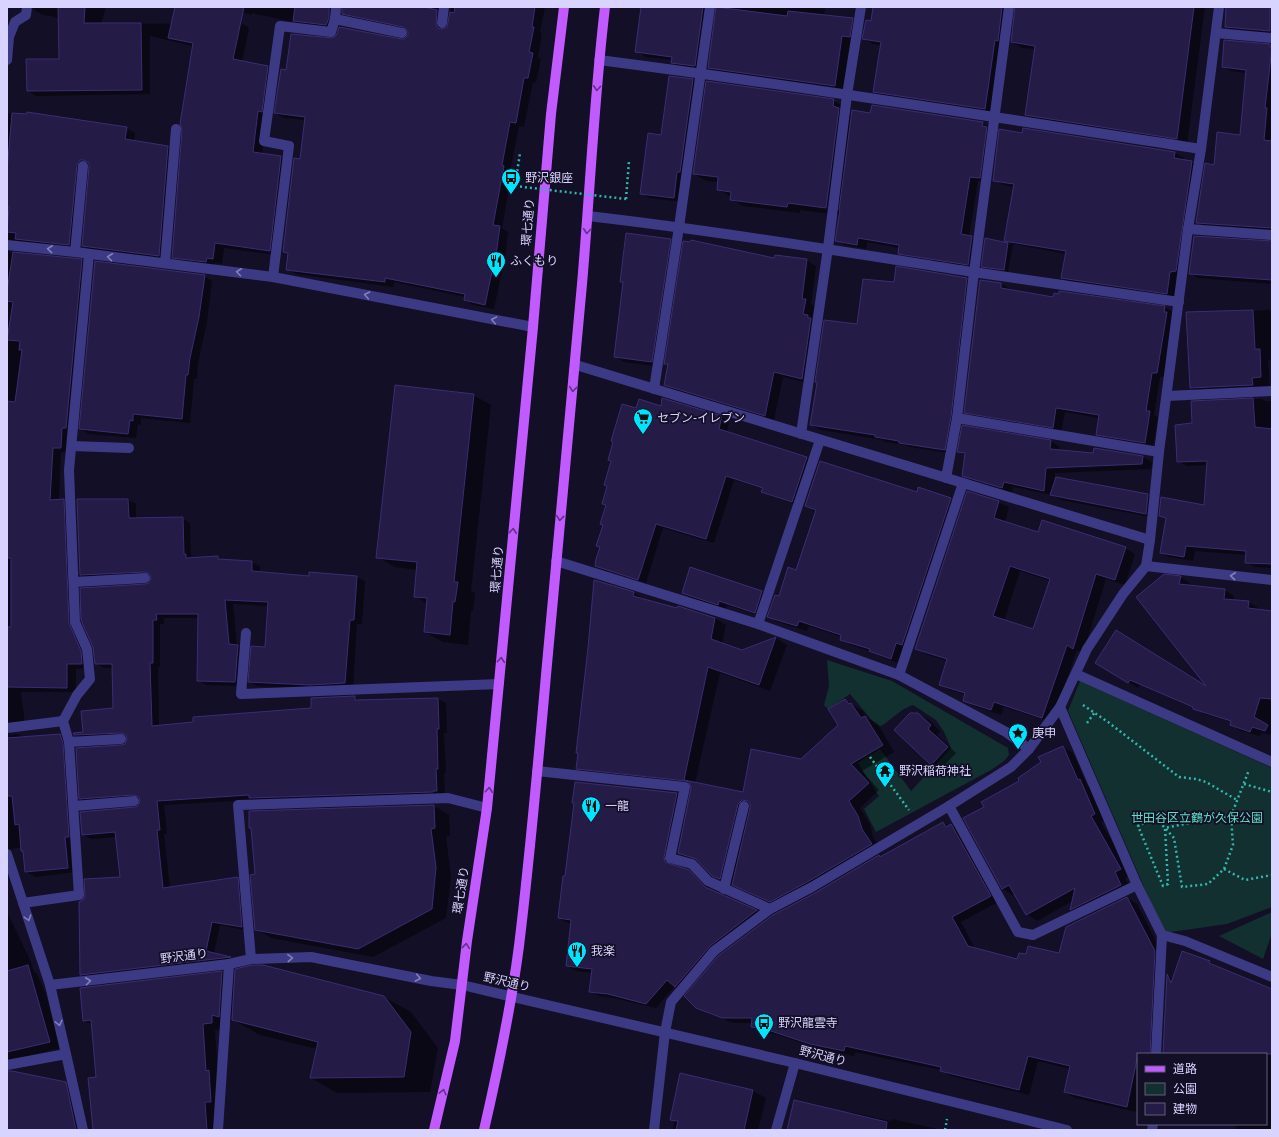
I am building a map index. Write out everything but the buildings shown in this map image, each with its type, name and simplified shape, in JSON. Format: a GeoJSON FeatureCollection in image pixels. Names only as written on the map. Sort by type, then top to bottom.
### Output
{"type":"FeatureCollection","features":[{"type":"Feature","properties":{"kind":"main road","name":"環七通り"},"geometry":{"type":"LineString","coordinates":[[434,1130],[455,1041],[467,941],[487,808],[551,114],[564,7]]}},
{"type":"Feature","properties":{"kind":"main road"},"geometry":{"type":"LineString","coordinates":[[484,1130],[502,1051],[518,947],[537,770],[576,365],[599,60],[605,7]]}},
{"type":"Feature","properties":{"kind":"street"},"geometry":{"type":"LineString","coordinates":[[7,60],[11,21],[26,15],[28,7]]}},
{"type":"Feature","properties":{"kind":"street"},"geometry":{"type":"LineString","coordinates":[[273,277],[289,146],[264,141],[280,26],[331,32],[335,19],[336,7]]}},
{"type":"Feature","properties":{"kind":"street"},"geometry":{"type":"LineString","coordinates":[[442,23],[444,7]]}},
{"type":"Feature","properties":{"kind":"street"},"geometry":{"type":"LineString","coordinates":[[654,389],[679,227],[710,7]]}},
{"type":"Feature","properties":{"kind":"street"},"geometry":{"type":"LineString","coordinates":[[801,434],[828,248],[847,95],[861,7]]}},
{"type":"Feature","properties":{"kind":"street"},"geometry":{"type":"LineString","coordinates":[[946,478],[957,418],[974,272],[1009,7]]}},
{"type":"Feature","properties":{"kind":"street"},"geometry":{"type":"LineString","coordinates":[[654,1130],[665,1032],[671,1002],[714,951],[770,909],[812,887],[949,806],[1011,767],[1030,749],[1060,707],[1087,649],[1123,594],[1146,566],[1188,229],[1201,149],[1219,7]]}},
{"type":"Feature","properties":{"kind":"street"},"geometry":{"type":"LineString","coordinates":[[335,19],[402,33]]}},
{"type":"Feature","properties":{"kind":"street"},"geometry":{"type":"LineString","coordinates":[[1216,33],[1272,38]]}},
{"type":"Feature","properties":{"kind":"street"},"geometry":{"type":"LineString","coordinates":[[599,60],[847,95],[1201,149]]}},
{"type":"Feature","properties":{"kind":"street"},"geometry":{"type":"LineString","coordinates":[[165,263],[176,129]]}},
{"type":"Feature","properties":{"kind":"street"},"geometry":{"type":"LineString","coordinates":[[75,252],[83,166]]}},
{"type":"Feature","properties":{"kind":"street"},"geometry":{"type":"LineString","coordinates":[[588,216],[828,248],[974,272],[1179,302]]}},
{"type":"Feature","properties":{"kind":"street"},"geometry":{"type":"LineString","coordinates":[[1188,229],[1272,235]]}},
{"type":"Feature","properties":{"kind":"street"},"geometry":{"type":"LineString","coordinates":[[7,245],[273,277],[532,328]]}},
{"type":"Feature","properties":{"kind":"street"},"geometry":{"type":"LineString","coordinates":[[23,903],[79,895],[69,742],[63,721],[78,695],[90,679],[87,649],[75,622],[69,470],[89,254]]}},
{"type":"Feature","properties":{"kind":"street"},"geometry":{"type":"LineString","coordinates":[[576,365],[1150,540]]}},
{"type":"Feature","properties":{"kind":"street"},"geometry":{"type":"LineString","coordinates":[[1167,396],[1272,391]]}},
{"type":"Feature","properties":{"kind":"street"},"geometry":{"type":"LineString","coordinates":[[957,418],[1159,452]]}},
{"type":"Feature","properties":{"kind":"street"},"geometry":{"type":"LineString","coordinates":[[758,624],[820,440]]}},
{"type":"Feature","properties":{"kind":"street"},"geometry":{"type":"LineString","coordinates":[[72,446],[128,448]]}},
{"type":"Feature","properties":{"kind":"street"},"geometry":{"type":"LineString","coordinates":[[899,675],[963,483]]}},
{"type":"Feature","properties":{"kind":"street"},"geometry":{"type":"LineString","coordinates":[[556,562],[758,624],[899,675],[1006,732],[1030,749]]}},
{"type":"Feature","properties":{"kind":"street"},"geometry":{"type":"LineString","coordinates":[[1146,566],[1272,580]]}},
{"type":"Feature","properties":{"kind":"street"},"geometry":{"type":"LineString","coordinates":[[74,582],[145,578]]}},
{"type":"Feature","properties":{"kind":"street"},"geometry":{"type":"LineString","coordinates":[[246,633],[241,694],[499,684]]}},
{"type":"Feature","properties":{"kind":"street"},"geometry":{"type":"LineString","coordinates":[[1076,674],[1272,762]]}},
{"type":"Feature","properties":{"kind":"street"},"geometry":{"type":"LineString","coordinates":[[1060,707],[1137,885],[1162,935],[1156,1053]]}},
{"type":"Feature","properties":{"kind":"street"},"geometry":{"type":"LineString","coordinates":[[7,728],[63,721]]}},
{"type":"Feature","properties":{"kind":"street"},"geometry":{"type":"LineString","coordinates":[[69,742],[121,739]]}},
{"type":"Feature","properties":{"kind":"street"},"geometry":{"type":"LineString","coordinates":[[537,770],[685,787],[670,858],[692,864],[708,882],[770,909]]}},
{"type":"Feature","properties":{"kind":"street"},"geometry":{"type":"LineString","coordinates":[[251,959],[238,805],[448,798],[487,808]]}},
{"type":"Feature","properties":{"kind":"street"},"geometry":{"type":"LineString","coordinates":[[74,806],[134,801]]}},
{"type":"Feature","properties":{"kind":"street"},"geometry":{"type":"LineString","coordinates":[[724,889],[744,806]]}},
{"type":"Feature","properties":{"kind":"street"},"geometry":{"type":"LineString","coordinates":[[949,806],[1018,932],[1033,935],[1137,885]]}},
{"type":"Feature","properties":{"kind":"street"},"geometry":{"type":"LineString","coordinates":[[7,854],[11,880],[23,903],[50,985],[83,1130]]}},
{"type":"Feature","properties":{"kind":"street"},"geometry":{"type":"LineString","coordinates":[[1162,935],[1185,941],[1272,977]]}},
{"type":"Feature","properties":{"kind":"street","name":"野沢通り"},"geometry":{"type":"LineString","coordinates":[[50,985],[229,964],[251,959],[311,957],[431,981],[462,985],[511,996],[795,1063],[1067,1130]]}},
{"type":"Feature","properties":{"kind":"street"},"geometry":{"type":"LineString","coordinates":[[218,1130],[229,964]]}},
{"type":"Feature","properties":{"kind":"street"},"geometry":{"type":"LineString","coordinates":[[7,1064],[66,1054]]}},
{"type":"Feature","properties":{"kind":"street"},"geometry":{"type":"LineString","coordinates":[[776,1130],[795,1063]]}},
{"type":"Feature","properties":{"kind":"path"},"geometry":{"type":"LineString","coordinates":[[520,153],[515,186],[626,199],[630,161]]}},
{"type":"Feature","properties":{"kind":"path"},"geometry":{"type":"LineString","coordinates":[[1083,705],[1095,712],[1179,777],[1206,782],[1237,800]]}},
{"type":"Feature","properties":{"kind":"path"},"geometry":{"type":"LineString","coordinates":[[1085,727],[1095,712]]}},
{"type":"Feature","properties":{"kind":"path"},"geometry":{"type":"LineString","coordinates":[[1165,828],[1168,884],[1164,886],[1138,826],[1156,818],[1165,828],[1174,838],[1182,887],[1208,884],[1224,869],[1233,844],[1230,816],[1256,755]]}},
{"type":"Feature","properties":{"kind":"path"},"geometry":{"type":"LineString","coordinates":[[870,757],[919,823]]}},
{"type":"Feature","properties":{"kind":"path"},"geometry":{"type":"LineString","coordinates":[[1244,784],[1272,792]]}},
{"type":"Feature","properties":{"kind":"path"},"geometry":{"type":"LineString","coordinates":[[1165,828],[1230,816]]}},
{"type":"Feature","properties":{"kind":"path"},"geometry":{"type":"LineString","coordinates":[[1224,869],[1245,880],[1272,875]]}},
{"type":"Feature","properties":{"kind":"green space"},"geometry":{"type":"Polygon","coordinates":[[[827,660],[892,681],[1008,748],[1009,755],[1004,761],[991,770],[876,832],[864,809],[879,796],[858,763],[880,749],[911,791],[951,748],[944,732],[936,720],[913,705],[904,709],[881,726],[875,724],[850,694],[828,709],[824,705],[829,686],[827,660]]]}},
{"type":"Feature","properties":{"kind":"green space","name":"世田谷区立鶴が久保公園"},"geometry":{"type":"Polygon","coordinates":[[[1080,681],[1272,768],[1272,907],[1227,924],[1164,933],[1068,711],[1080,681]]]}},
{"type":"Feature","properties":{"kind":"green space"},"geometry":{"type":"Polygon","coordinates":[[[1272,912],[1272,933],[1263,959],[1219,936],[1272,912]]]}},
{"type":"Feature","properties":{"kind":"place","name":"野沢銀座"},"geometry":{"type":"Point","coordinates":[511,195]}},
{"type":"Feature","properties":{"kind":"place","name":"ふくもり"},"geometry":{"type":"Point","coordinates":[496,278]}},
{"type":"Feature","properties":{"kind":"place","name":"セブン-イレブン"},"geometry":{"type":"Point","coordinates":[643,435]}},
{"type":"Feature","properties":{"kind":"place","name":"庚申"},"geometry":{"type":"Point","coordinates":[1018,750]}},
{"type":"Feature","properties":{"kind":"place","name":"野沢稲荷神社"},"geometry":{"type":"Point","coordinates":[885,788]}},
{"type":"Feature","properties":{"kind":"place","name":"一龍"},"geometry":{"type":"Point","coordinates":[591,823]}},
{"type":"Feature","properties":{"kind":"place","name":"我楽"},"geometry":{"type":"Point","coordinates":[577,968]}},
{"type":"Feature","properties":{"kind":"place","name":"野沢龍雲寺"},"geometry":{"type":"Point","coordinates":[764,1040]}}]}
